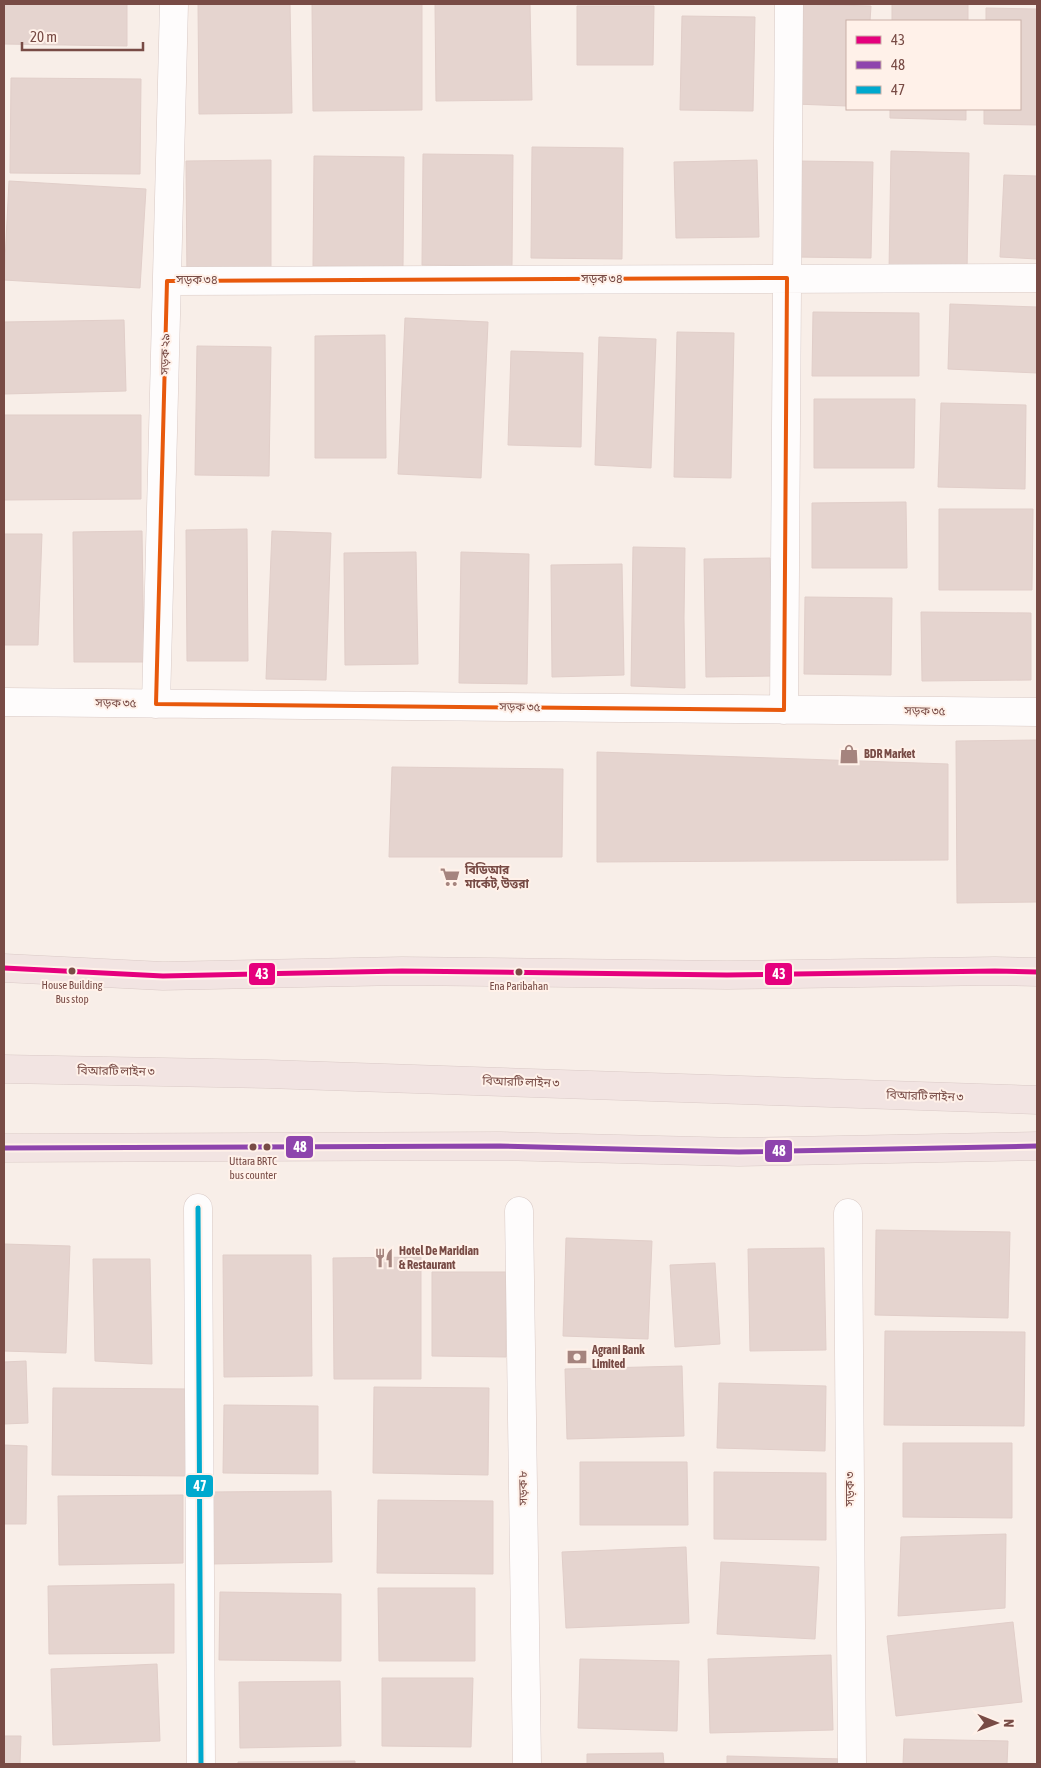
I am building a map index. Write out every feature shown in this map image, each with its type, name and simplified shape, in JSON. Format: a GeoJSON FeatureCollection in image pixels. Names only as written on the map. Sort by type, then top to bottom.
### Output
{"type":"FeatureCollection","features":[{"type":"Feature","properties":{"kind":"highway"},"geometry":{"type":"LineString","coordinates":[[4,968],[163,976],[402,971],[727,976],[995,971],[1037,972]]}},
{"type":"Feature","properties":{"kind":"highway","name":"বিআরটি লাইন ৩"},"geometry":{"type":"LineString","coordinates":[[4,1069],[277,1074],[1037,1100]]}},
{"type":"Feature","properties":{"kind":"highway"},"geometry":{"type":"LineString","coordinates":[[4,1148],[500,1146],[739,1152],[1037,1146]]}},
{"type":"Feature","properties":{"kind":"street","name":"সড়ক ২৯"},"geometry":{"type":"LineString","coordinates":[[156,704],[174,4]]}},
{"type":"Feature","properties":{"kind":"street"},"geometry":{"type":"LineString","coordinates":[[784,710],[789,4]]}},
{"type":"Feature","properties":{"kind":"street","name":"সড়ক ৩৪"},"geometry":{"type":"LineString","coordinates":[[167,281],[1037,278]]}},
{"type":"Feature","properties":{"kind":"street","name":"সড়ক ৩৫"},"geometry":{"type":"LineString","coordinates":[[4,702],[1037,712]]}},
{"type":"Feature","properties":{"kind":"street"},"geometry":{"type":"LineString","coordinates":[[198,1208],[201,1764]]}},
{"type":"Feature","properties":{"kind":"street","name":"সড়ক ৮"},"geometry":{"type":"LineString","coordinates":[[518,1211],[527,1764]]}},
{"type":"Feature","properties":{"kind":"street","name":"সড়ক ৩"},"geometry":{"type":"LineString","coordinates":[[848,1213],[852,1764]]}},
{"type":"Feature","properties":{"kind":"highlighted area"},"geometry":{"type":"Polygon","coordinates":[[[787,278],[784,710],[156,704],[167,281],[787,278]]]}},
{"type":"Feature","properties":{"kind":"building"},"geometry":{"type":"Polygon","coordinates":[[[4,4],[127,4],[127,46],[4,44],[4,4]]]}},
{"type":"Feature","properties":{"kind":"building"},"geometry":{"type":"Polygon","coordinates":[[[198,4],[290,4],[292,113],[199,114],[198,4]]]}},
{"type":"Feature","properties":{"kind":"building"},"geometry":{"type":"Polygon","coordinates":[[[312,4],[422,4],[422,110],[313,111],[312,4]]]}},
{"type":"Feature","properties":{"kind":"building"},"geometry":{"type":"Polygon","coordinates":[[[435,4],[530,4],[532,100],[436,101],[435,4]]]}},
{"type":"Feature","properties":{"kind":"building"},"geometry":{"type":"Polygon","coordinates":[[[799,4],[871,6],[870,20],[846,20],[846,106],[795,104],[799,4]]]}},
{"type":"Feature","properties":{"kind":"building"},"geometry":{"type":"Polygon","coordinates":[[[892,4],[968,4],[968,20],[892,20],[892,4]]]}},
{"type":"Feature","properties":{"kind":"building"},"geometry":{"type":"Polygon","coordinates":[[[577,6],[654,6],[653,65],[577,65],[577,6]]]}},
{"type":"Feature","properties":{"kind":"building"},"geometry":{"type":"Polygon","coordinates":[[[986,8],[1037,9],[1037,125],[984,124],[984,110],[1021,110],[1021,20],[986,20],[986,8]]]}},
{"type":"Feature","properties":{"kind":"building"},"geometry":{"type":"Polygon","coordinates":[[[682,16],[755,17],[753,111],[680,110],[682,16]]]}},
{"type":"Feature","properties":{"kind":"building"},"geometry":{"type":"Polygon","coordinates":[[[11,78],[141,79],[140,174],[10,173],[11,78]]]}},
{"type":"Feature","properties":{"kind":"building"},"geometry":{"type":"Polygon","coordinates":[[[890,110],[966,110],[966,120],[890,118],[890,110]]]}},
{"type":"Feature","properties":{"kind":"building"},"geometry":{"type":"Polygon","coordinates":[[[532,147],[623,148],[622,259],[531,258],[532,147]]]}},
{"type":"Feature","properties":{"kind":"building"},"geometry":{"type":"Polygon","coordinates":[[[891,151],[969,153],[967,272],[889,271],[891,151]]]}},
{"type":"Feature","properties":{"kind":"building"},"geometry":{"type":"Polygon","coordinates":[[[423,154],[513,155],[512,266],[422,265],[423,154]]]}},
{"type":"Feature","properties":{"kind":"building"},"geometry":{"type":"Polygon","coordinates":[[[314,156],[404,157],[403,267],[313,266],[314,156]]]}},
{"type":"Feature","properties":{"kind":"building"},"geometry":{"type":"Polygon","coordinates":[[[271,160],[271,283],[187,283],[186,161],[271,160]]]}},
{"type":"Feature","properties":{"kind":"building"},"geometry":{"type":"Polygon","coordinates":[[[757,160],[759,237],[676,238],[674,162],[757,160]]]}},
{"type":"Feature","properties":{"kind":"building"},"geometry":{"type":"Polygon","coordinates":[[[797,161],[873,162],[871,258],[796,257],[797,161]]]}},
{"type":"Feature","properties":{"kind":"building"},"geometry":{"type":"Polygon","coordinates":[[[1004,175],[1037,176],[1037,259],[1000,257],[1004,175]]]}},
{"type":"Feature","properties":{"kind":"building"},"geometry":{"type":"Polygon","coordinates":[[[9,181],[146,189],[140,288],[4,280],[9,181]]]}},
{"type":"Feature","properties":{"kind":"building"},"geometry":{"type":"Polygon","coordinates":[[[950,304],[1037,307],[1037,373],[948,369],[950,304]]]}},
{"type":"Feature","properties":{"kind":"building"},"geometry":{"type":"Polygon","coordinates":[[[813,312],[919,313],[919,376],[812,376],[813,312]]]}},
{"type":"Feature","properties":{"kind":"building"},"geometry":{"type":"Polygon","coordinates":[[[405,318],[488,322],[481,478],[398,474],[405,318]]]}},
{"type":"Feature","properties":{"kind":"building"},"geometry":{"type":"Polygon","coordinates":[[[124,320],[126,391],[4,394],[4,322],[124,320]]]}},
{"type":"Feature","properties":{"kind":"building"},"geometry":{"type":"Polygon","coordinates":[[[677,332],[734,333],[731,478],[674,477],[677,332]]]}},
{"type":"Feature","properties":{"kind":"building"},"geometry":{"type":"Polygon","coordinates":[[[385,335],[386,458],[315,458],[315,336],[385,335]]]}},
{"type":"Feature","properties":{"kind":"building"},"geometry":{"type":"Polygon","coordinates":[[[599,337],[656,339],[651,468],[595,465],[599,337]]]}},
{"type":"Feature","properties":{"kind":"building"},"geometry":{"type":"Polygon","coordinates":[[[197,346],[271,347],[269,476],[195,475],[197,346]]]}},
{"type":"Feature","properties":{"kind":"building"},"geometry":{"type":"Polygon","coordinates":[[[511,351],[583,353],[581,447],[508,445],[511,351]]]}},
{"type":"Feature","properties":{"kind":"building"},"geometry":{"type":"Polygon","coordinates":[[[814,399],[915,399],[914,468],[814,468],[814,399]]]}},
{"type":"Feature","properties":{"kind":"building"},"geometry":{"type":"Polygon","coordinates":[[[941,403],[1026,405],[1025,489],[938,487],[941,403]]]}},
{"type":"Feature","properties":{"kind":"building"},"geometry":{"type":"Polygon","coordinates":[[[4,415],[141,415],[141,499],[4,500],[4,415]]]}},
{"type":"Feature","properties":{"kind":"building"},"geometry":{"type":"Polygon","coordinates":[[[906,502],[907,568],[812,568],[812,503],[906,502]]]}},
{"type":"Feature","properties":{"kind":"building"},"geometry":{"type":"Polygon","coordinates":[[[939,509],[1033,509],[1032,590],[939,590],[939,509]]]}},
{"type":"Feature","properties":{"kind":"building"},"geometry":{"type":"Polygon","coordinates":[[[247,529],[248,661],[187,661],[186,530],[247,529]]]}},
{"type":"Feature","properties":{"kind":"building"},"geometry":{"type":"Polygon","coordinates":[[[142,531],[144,662],[74,662],[73,532],[142,531]]]}},
{"type":"Feature","properties":{"kind":"building"},"geometry":{"type":"Polygon","coordinates":[[[272,531],[331,533],[326,680],[266,679],[272,531]]]}},
{"type":"Feature","properties":{"kind":"building"},"geometry":{"type":"Polygon","coordinates":[[[4,534],[42,534],[38,645],[4,645],[4,534]]]}},
{"type":"Feature","properties":{"kind":"building"},"geometry":{"type":"Polygon","coordinates":[[[633,547],[685,548],[685,688],[631,686],[633,547]]]}},
{"type":"Feature","properties":{"kind":"building"},"geometry":{"type":"Polygon","coordinates":[[[416,552],[418,664],[345,665],[344,553],[416,552]]]}},
{"type":"Feature","properties":{"kind":"building"},"geometry":{"type":"Polygon","coordinates":[[[461,552],[529,554],[527,684],[459,683],[461,552]]]}},
{"type":"Feature","properties":{"kind":"building"},"geometry":{"type":"Polygon","coordinates":[[[770,558],[773,676],[706,677],[704,559],[770,558]]]}},
{"type":"Feature","properties":{"kind":"building"},"geometry":{"type":"Polygon","coordinates":[[[622,564],[624,675],[552,677],[551,565],[622,564]]]}},
{"type":"Feature","properties":{"kind":"building"},"geometry":{"type":"Polygon","coordinates":[[[805,597],[892,598],[891,675],[804,674],[805,597]]]}},
{"type":"Feature","properties":{"kind":"building"},"geometry":{"type":"Polygon","coordinates":[[[921,612],[1031,613],[1031,680],[922,681],[921,612]]]}},
{"type":"Feature","properties":{"kind":"building"},"geometry":{"type":"Polygon","coordinates":[[[1037,740],[1037,902],[957,903],[956,741],[1037,740]]]}},
{"type":"Feature","properties":{"kind":"building"},"geometry":{"type":"Polygon","coordinates":[[[597,752],[948,764],[948,860],[597,862],[597,752]]]}},
{"type":"Feature","properties":{"kind":"building"},"geometry":{"type":"Polygon","coordinates":[[[392,767],[563,769],[562,857],[389,857],[392,767]]]}},
{"type":"Feature","properties":{"kind":"building"},"geometry":{"type":"Polygon","coordinates":[[[876,1230],[1010,1232],[1008,1318],[875,1315],[876,1230]]]}},
{"type":"Feature","properties":{"kind":"building"},"geometry":{"type":"Polygon","coordinates":[[[566,1238],[652,1241],[648,1339],[563,1336],[566,1238]]]}},
{"type":"Feature","properties":{"kind":"building"},"geometry":{"type":"Polygon","coordinates":[[[4,1244],[70,1246],[66,1353],[4,1351],[4,1244]]]}},
{"type":"Feature","properties":{"kind":"building"},"geometry":{"type":"Polygon","coordinates":[[[824,1248],[826,1350],[750,1351],[748,1249],[824,1248]]]}},
{"type":"Feature","properties":{"kind":"building"},"geometry":{"type":"Polygon","coordinates":[[[223,1255],[311,1255],[312,1376],[224,1377],[223,1255]]]}},
{"type":"Feature","properties":{"kind":"building"},"geometry":{"type":"Polygon","coordinates":[[[421,1257],[421,1379],[334,1379],[333,1258],[421,1257]]]}},
{"type":"Feature","properties":{"kind":"building"},"geometry":{"type":"Polygon","coordinates":[[[93,1259],[150,1259],[152,1364],[95,1361],[93,1259]]]}},
{"type":"Feature","properties":{"kind":"building"},"geometry":{"type":"Polygon","coordinates":[[[715,1263],[720,1344],[675,1347],[670,1265],[715,1263]]]}},
{"type":"Feature","properties":{"kind":"building"},"geometry":{"type":"Polygon","coordinates":[[[432,1272],[506,1272],[506,1357],[432,1356],[432,1272]]]}},
{"type":"Feature","properties":{"kind":"building"},"geometry":{"type":"Polygon","coordinates":[[[885,1331],[1025,1332],[1024,1426],[884,1425],[885,1331]]]}},
{"type":"Feature","properties":{"kind":"building"},"geometry":{"type":"Polygon","coordinates":[[[26,1361],[28,1423],[4,1424],[4,1362],[26,1361]]]}},
{"type":"Feature","properties":{"kind":"building"},"geometry":{"type":"Polygon","coordinates":[[[682,1366],[684,1436],[567,1439],[565,1369],[682,1366]]]}},
{"type":"Feature","properties":{"kind":"building"},"geometry":{"type":"Polygon","coordinates":[[[719,1383],[826,1386],[825,1451],[717,1448],[719,1383]]]}},
{"type":"Feature","properties":{"kind":"building"},"geometry":{"type":"Polygon","coordinates":[[[374,1387],[489,1388],[488,1475],[373,1473],[374,1387]]]}},
{"type":"Feature","properties":{"kind":"building"},"geometry":{"type":"Polygon","coordinates":[[[53,1388],[191,1389],[191,1476],[52,1475],[53,1388]]]}},
{"type":"Feature","properties":{"kind":"building"},"geometry":{"type":"Polygon","coordinates":[[[224,1405],[318,1406],[318,1474],[223,1473],[224,1405]]]}},
{"type":"Feature","properties":{"kind":"building"},"geometry":{"type":"Polygon","coordinates":[[[903,1443],[1012,1443],[1012,1518],[903,1517],[903,1443]]]}},
{"type":"Feature","properties":{"kind":"building"},"geometry":{"type":"Polygon","coordinates":[[[4,1445],[27,1446],[26,1524],[4,1524],[4,1445]]]}},
{"type":"Feature","properties":{"kind":"building"},"geometry":{"type":"Polygon","coordinates":[[[580,1462],[687,1462],[688,1525],[580,1525],[580,1462]]]}},
{"type":"Feature","properties":{"kind":"building"},"geometry":{"type":"Polygon","coordinates":[[[714,1472],[826,1473],[826,1540],[714,1539],[714,1472]]]}},
{"type":"Feature","properties":{"kind":"building"},"geometry":{"type":"Polygon","coordinates":[[[331,1491],[332,1562],[211,1564],[210,1492],[331,1491]]]}},
{"type":"Feature","properties":{"kind":"building"},"geometry":{"type":"Polygon","coordinates":[[[183,1495],[183,1563],[59,1565],[58,1496],[183,1495]]]}},
{"type":"Feature","properties":{"kind":"building"},"geometry":{"type":"Polygon","coordinates":[[[378,1500],[493,1501],[493,1574],[377,1573],[378,1500]]]}},
{"type":"Feature","properties":{"kind":"building"},"geometry":{"type":"Polygon","coordinates":[[[1006,1534],[1005,1608],[898,1616],[901,1537],[1006,1534]]]}},
{"type":"Feature","properties":{"kind":"building"},"geometry":{"type":"Polygon","coordinates":[[[686,1547],[689,1623],[566,1628],[562,1552],[686,1547]]]}},
{"type":"Feature","properties":{"kind":"building"},"geometry":{"type":"Polygon","coordinates":[[[721,1562],[819,1567],[815,1639],[717,1634],[721,1562]]]}},
{"type":"Feature","properties":{"kind":"building"},"geometry":{"type":"Polygon","coordinates":[[[174,1584],[174,1653],[49,1654],[48,1586],[174,1584]]]}},
{"type":"Feature","properties":{"kind":"building"},"geometry":{"type":"Polygon","coordinates":[[[378,1588],[475,1588],[475,1661],[379,1661],[378,1588]]]}},
{"type":"Feature","properties":{"kind":"building"},"geometry":{"type":"Polygon","coordinates":[[[220,1592],[341,1594],[341,1661],[219,1660],[220,1592]]]}},
{"type":"Feature","properties":{"kind":"building"},"geometry":{"type":"Polygon","coordinates":[[[1013,1622],[1022,1702],[896,1716],[887,1636],[1013,1622]]]}},
{"type":"Feature","properties":{"kind":"building"},"geometry":{"type":"Polygon","coordinates":[[[831,1655],[833,1730],[710,1733],[708,1659],[831,1655]]]}},
{"type":"Feature","properties":{"kind":"building"},"geometry":{"type":"Polygon","coordinates":[[[580,1659],[679,1661],[677,1731],[578,1728],[580,1659]]]}},
{"type":"Feature","properties":{"kind":"building"},"geometry":{"type":"Polygon","coordinates":[[[157,1664],[160,1741],[53,1745],[51,1669],[157,1664]]]}},
{"type":"Feature","properties":{"kind":"building"},"geometry":{"type":"Polygon","coordinates":[[[382,1678],[473,1678],[471,1747],[382,1746],[382,1678]]]}},
{"type":"Feature","properties":{"kind":"building"},"geometry":{"type":"Polygon","coordinates":[[[340,1681],[341,1746],[240,1748],[239,1682],[340,1681]]]}},
{"type":"Feature","properties":{"kind":"building"},"geometry":{"type":"Polygon","coordinates":[[[4,1736],[21,1736],[20,1764],[4,1764],[4,1736]]]}},
{"type":"Feature","properties":{"kind":"building"},"geometry":{"type":"Polygon","coordinates":[[[904,1739],[1008,1741],[1007,1764],[903,1764],[904,1739]]]}},
{"type":"Feature","properties":{"kind":"building"},"geometry":{"type":"Polygon","coordinates":[[[663,1753],[664,1764],[587,1764],[587,1754],[663,1753]]]}},
{"type":"Feature","properties":{"kind":"building"},"geometry":{"type":"Polygon","coordinates":[[[727,1756],[843,1759],[843,1764],[727,1764],[727,1756]]]}},
{"type":"Feature","properties":{"kind":"building"},"geometry":{"type":"Polygon","coordinates":[[[355,1761],[355,1764],[238,1764],[238,1762],[355,1761]]]}},
{"type":"Feature","properties":{"kind":"transit line","name":"43"},"geometry":{"type":"LineString","coordinates":[[4,968],[163,976],[402,971],[727,975],[1037,972]]}},
{"type":"Feature","properties":{"kind":"transit line","name":"48"},"geometry":{"type":"LineString","coordinates":[[4,1148],[500,1146],[739,1152],[1037,1146]]}},
{"type":"Feature","properties":{"kind":"transit line","name":"47"},"geometry":{"type":"LineString","coordinates":[[198,1208],[201,1764]]}},
{"type":"Feature","properties":{"kind":"place","name":"BDR Market"},"geometry":{"type":"Point","coordinates":[849,754]}},
{"type":"Feature","properties":{"kind":"place","name":"বিডিআর মার্কেট, উত্তরা"},"geometry":{"type":"Point","coordinates":[450,877]}},
{"type":"Feature","properties":{"kind":"place","name":"House Building Bus stop"},"geometry":{"type":"Point","coordinates":[72,971]}},
{"type":"Feature","properties":{"kind":"place","name":"Ena Paribahan"},"geometry":{"type":"Point","coordinates":[519,972]}},
{"type":"Feature","properties":{"kind":"place","name":"Uttara BRTC bus counter"},"geometry":{"type":"Point","coordinates":[253,1147]}},
{"type":"Feature","properties":{"kind":"place","name":"Hotel De Maridian & Restaurant"},"geometry":{"type":"Point","coordinates":[384,1258]}},
{"type":"Feature","properties":{"kind":"place","name":"Agrani Bank Limited"},"geometry":{"type":"Point","coordinates":[577,1357]}}]}
